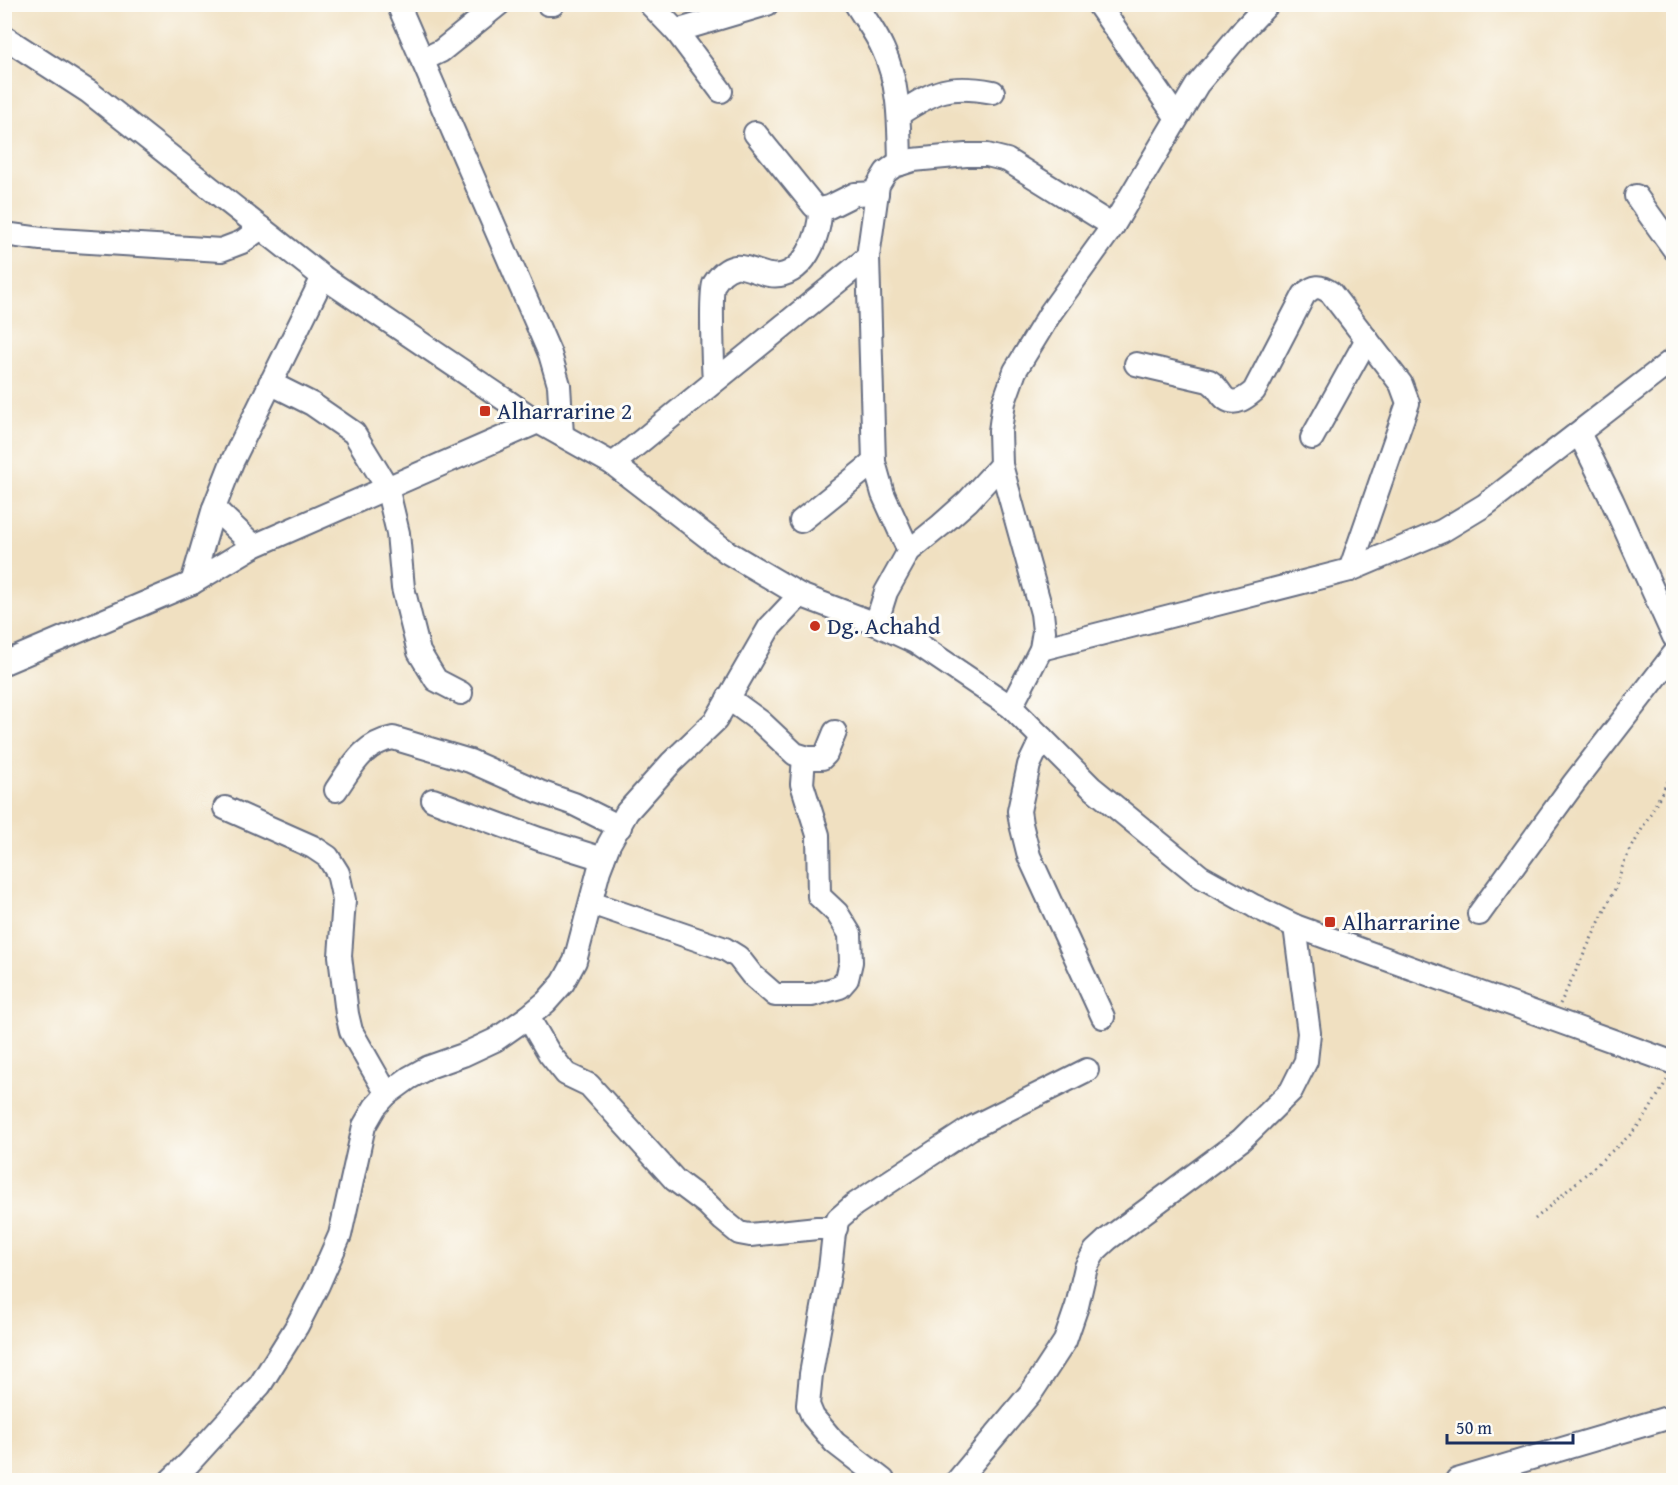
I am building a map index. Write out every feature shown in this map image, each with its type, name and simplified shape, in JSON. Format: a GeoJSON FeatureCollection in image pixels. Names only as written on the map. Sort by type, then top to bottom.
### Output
{"type":"FeatureCollection","features":[{"type":"Feature","properties":{"kind":"street"},"geometry":{"type":"LineString","coordinates":[[398,4],[550,354],[559,385],[561,435]]}},
{"type":"Feature","properties":{"kind":"street"},"geometry":{"type":"LineString","coordinates":[[422,60],[441,51],[499,4]]}},
{"type":"Feature","properties":{"kind":"street"},"geometry":{"type":"LineString","coordinates":[[548,4],[553,4]]}},
{"type":"Feature","properties":{"kind":"street"},"geometry":{"type":"LineString","coordinates":[[650,4],[676,31],[721,91]]}},
{"type":"Feature","properties":{"kind":"street"},"geometry":{"type":"LineString","coordinates":[[676,31],[767,4]]}},
{"type":"Feature","properties":{"kind":"street"},"geometry":{"type":"LineString","coordinates":[[856,4],[883,48],[893,78],[899,114],[900,164]]}},
{"type":"Feature","properties":{"kind":"street"},"geometry":{"type":"LineString","coordinates":[[1098,4],[1178,118]]}},
{"type":"Feature","properties":{"kind":"street"},"geometry":{"type":"LineString","coordinates":[[1011,707],[1041,649],[1044,631],[1042,613],[1000,465],[1000,431],[1004,402],[1015,371],[1052,312],[1113,226],[1197,85],[1268,4]]}},
{"type":"Feature","properties":{"kind":"street"},"geometry":{"type":"LineString","coordinates":[[4,37],[88,92],[323,277],[538,422],[613,464],[727,552],[800,595],[876,624],[915,642],[1011,707],[1091,787],[1200,876],[1295,926],[1553,1019],[1671,1070]]}},
{"type":"Feature","properties":{"kind":"street"},"geometry":{"type":"LineString","coordinates":[[899,114],[924,98],[945,89],[968,88],[993,92]]}},
{"type":"Feature","properties":{"kind":"street"},"geometry":{"type":"LineString","coordinates":[[755,133],[814,206],[820,209],[830,207],[855,194],[877,193]]}},
{"type":"Feature","properties":{"kind":"street"},"geometry":{"type":"LineString","coordinates":[[909,551],[884,494],[874,462],[868,256],[878,185],[886,172],[913,159],[987,155],[1007,160],[1113,226]]}},
{"type":"Feature","properties":{"kind":"street"},"geometry":{"type":"LineString","coordinates":[[1636,196],[1674,249]]}},
{"type":"Feature","properties":{"kind":"street"},"geometry":{"type":"LineString","coordinates":[[714,381],[713,286],[724,271],[737,266],[773,276],[786,274],[796,268],[809,252],[818,233],[820,209]]}},
{"type":"Feature","properties":{"kind":"street"},"geometry":{"type":"LineString","coordinates":[[4,234],[52,240],[221,250],[242,242],[261,228]]}},
{"type":"Feature","properties":{"kind":"street"},"geometry":{"type":"LineString","coordinates":[[613,464],[868,256]]}},
{"type":"Feature","properties":{"kind":"street"},"geometry":{"type":"LineString","coordinates":[[192,583],[214,508],[232,462],[323,277]]}},
{"type":"Feature","properties":{"kind":"street"},"geometry":{"type":"LineString","coordinates":[[1136,364],[1209,381],[1217,385],[1226,399],[1235,402],[1254,391],[1304,295],[1311,289],[1319,287],[1331,293],[1401,384],[1408,403],[1350,570]]}},
{"type":"Feature","properties":{"kind":"street"},"geometry":{"type":"LineString","coordinates":[[1312,438],[1367,339]]}},
{"type":"Feature","properties":{"kind":"street"},"geometry":{"type":"LineString","coordinates":[[1041,649],[1350,570],[1442,531],[1485,505],[1674,359]]}},
{"type":"Feature","properties":{"kind":"street"},"geometry":{"type":"LineString","coordinates":[[270,383],[312,404],[354,433],[387,487],[398,533],[403,588],[419,652],[436,680],[461,693]]}},
{"type":"Feature","properties":{"kind":"street"},"geometry":{"type":"LineString","coordinates":[[4,663],[192,583],[254,546],[538,422]]}},
{"type":"Feature","properties":{"kind":"street"},"geometry":{"type":"LineString","coordinates":[[1579,433],[1674,637]]}},
{"type":"Feature","properties":{"kind":"street"},"geometry":{"type":"LineString","coordinates":[[801,521],[874,462]]}},
{"type":"Feature","properties":{"kind":"street"},"geometry":{"type":"LineString","coordinates":[[876,624],[886,592],[909,551],[968,501],[1000,465]]}},
{"type":"Feature","properties":{"kind":"street"},"geometry":{"type":"LineString","coordinates":[[214,508],[254,546]]}},
{"type":"Feature","properties":{"kind":"street"},"geometry":{"type":"LineString","coordinates":[[171,1480],[260,1385],[297,1326],[340,1235],[364,1126],[375,1107],[387,1094],[429,1066],[495,1040],[546,1002],[563,983],[576,961],[603,859],[627,812],[716,720],[769,628],[800,595]]}},
{"type":"Feature","properties":{"kind":"street"},"geometry":{"type":"LineString","coordinates":[[1479,914],[1674,654]]}},
{"type":"Feature","properties":{"kind":"street"},"geometry":{"type":"LineString","coordinates":[[728,698],[761,722],[795,754],[804,757],[822,758],[835,732]]}},
{"type":"Feature","properties":{"kind":"street"},"geometry":{"type":"LineString","coordinates":[[336,790],[365,750],[380,741],[393,738],[470,761],[540,792],[574,804],[620,827]]}},
{"type":"Feature","properties":{"kind":"street"},"geometry":{"type":"LineString","coordinates":[[1042,738],[1029,765],[1019,812],[1021,824],[1029,856],[1103,1017]]}},
{"type":"Feature","properties":{"kind":"street"},"geometry":{"type":"LineString","coordinates":[[591,903],[725,949],[738,957],[752,975],[775,995],[812,995],[840,987],[847,979],[851,962],[850,934],[837,914],[819,896],[818,835],[802,784],[804,757]]}},
{"type":"Feature","properties":{"kind":"street"},"geometry":{"type":"LineString","coordinates":[[433,800],[539,839],[603,859]]}},
{"type":"Feature","properties":{"kind":"street"},"geometry":{"type":"LineString","coordinates":[[225,808],[313,846],[328,857],[338,873],[344,900],[340,956],[347,1014],[351,1031],[387,1094]]}},
{"type":"Feature","properties":{"kind":"street"},"geometry":{"type":"LineString","coordinates":[[958,1480],[1033,1390],[1065,1341],[1077,1306],[1086,1267],[1095,1251],[1241,1140],[1291,1090],[1305,1061],[1309,1034],[1295,926]]}},
{"type":"Feature","properties":{"kind":"street"},"geometry":{"type":"LineString","coordinates":[[528,1017],[549,1053],[566,1074],[589,1085],[675,1180],[707,1204],[739,1233],[750,1235],[817,1227],[836,1228]]}},
{"type":"Feature","properties":{"kind":"street"},"geometry":{"type":"LineString","coordinates":[[883,1480],[836,1443],[813,1418],[808,1405],[811,1374],[838,1219],[854,1205],[971,1128],[1087,1070]]}},
{"type":"Feature","properties":{"kind":"street"},"geometry":{"type":"LineString","coordinates":[[1457,1480],[1674,1416]]}},
{"type":"Feature","properties":{"kind":"path"},"geometry":{"type":"LineString","coordinates":[[1553,1019],[1615,890],[1624,862],[1674,770]]}},
{"type":"Feature","properties":{"kind":"path"},"geometry":{"type":"LineString","coordinates":[[1535,1219],[1629,1136],[1644,1119],[1671,1070]]}},
{"type":"Feature","properties":{"kind":"place","name":"Alharrarine 2"},"geometry":{"type":"Point","coordinates":[485,411]}},
{"type":"Feature","properties":{"kind":"place","name":"Dg. Achahd"},"geometry":{"type":"Point","coordinates":[815,626]}},
{"type":"Feature","properties":{"kind":"place","name":"Alharrarine"},"geometry":{"type":"Point","coordinates":[1330,922]}}]}
